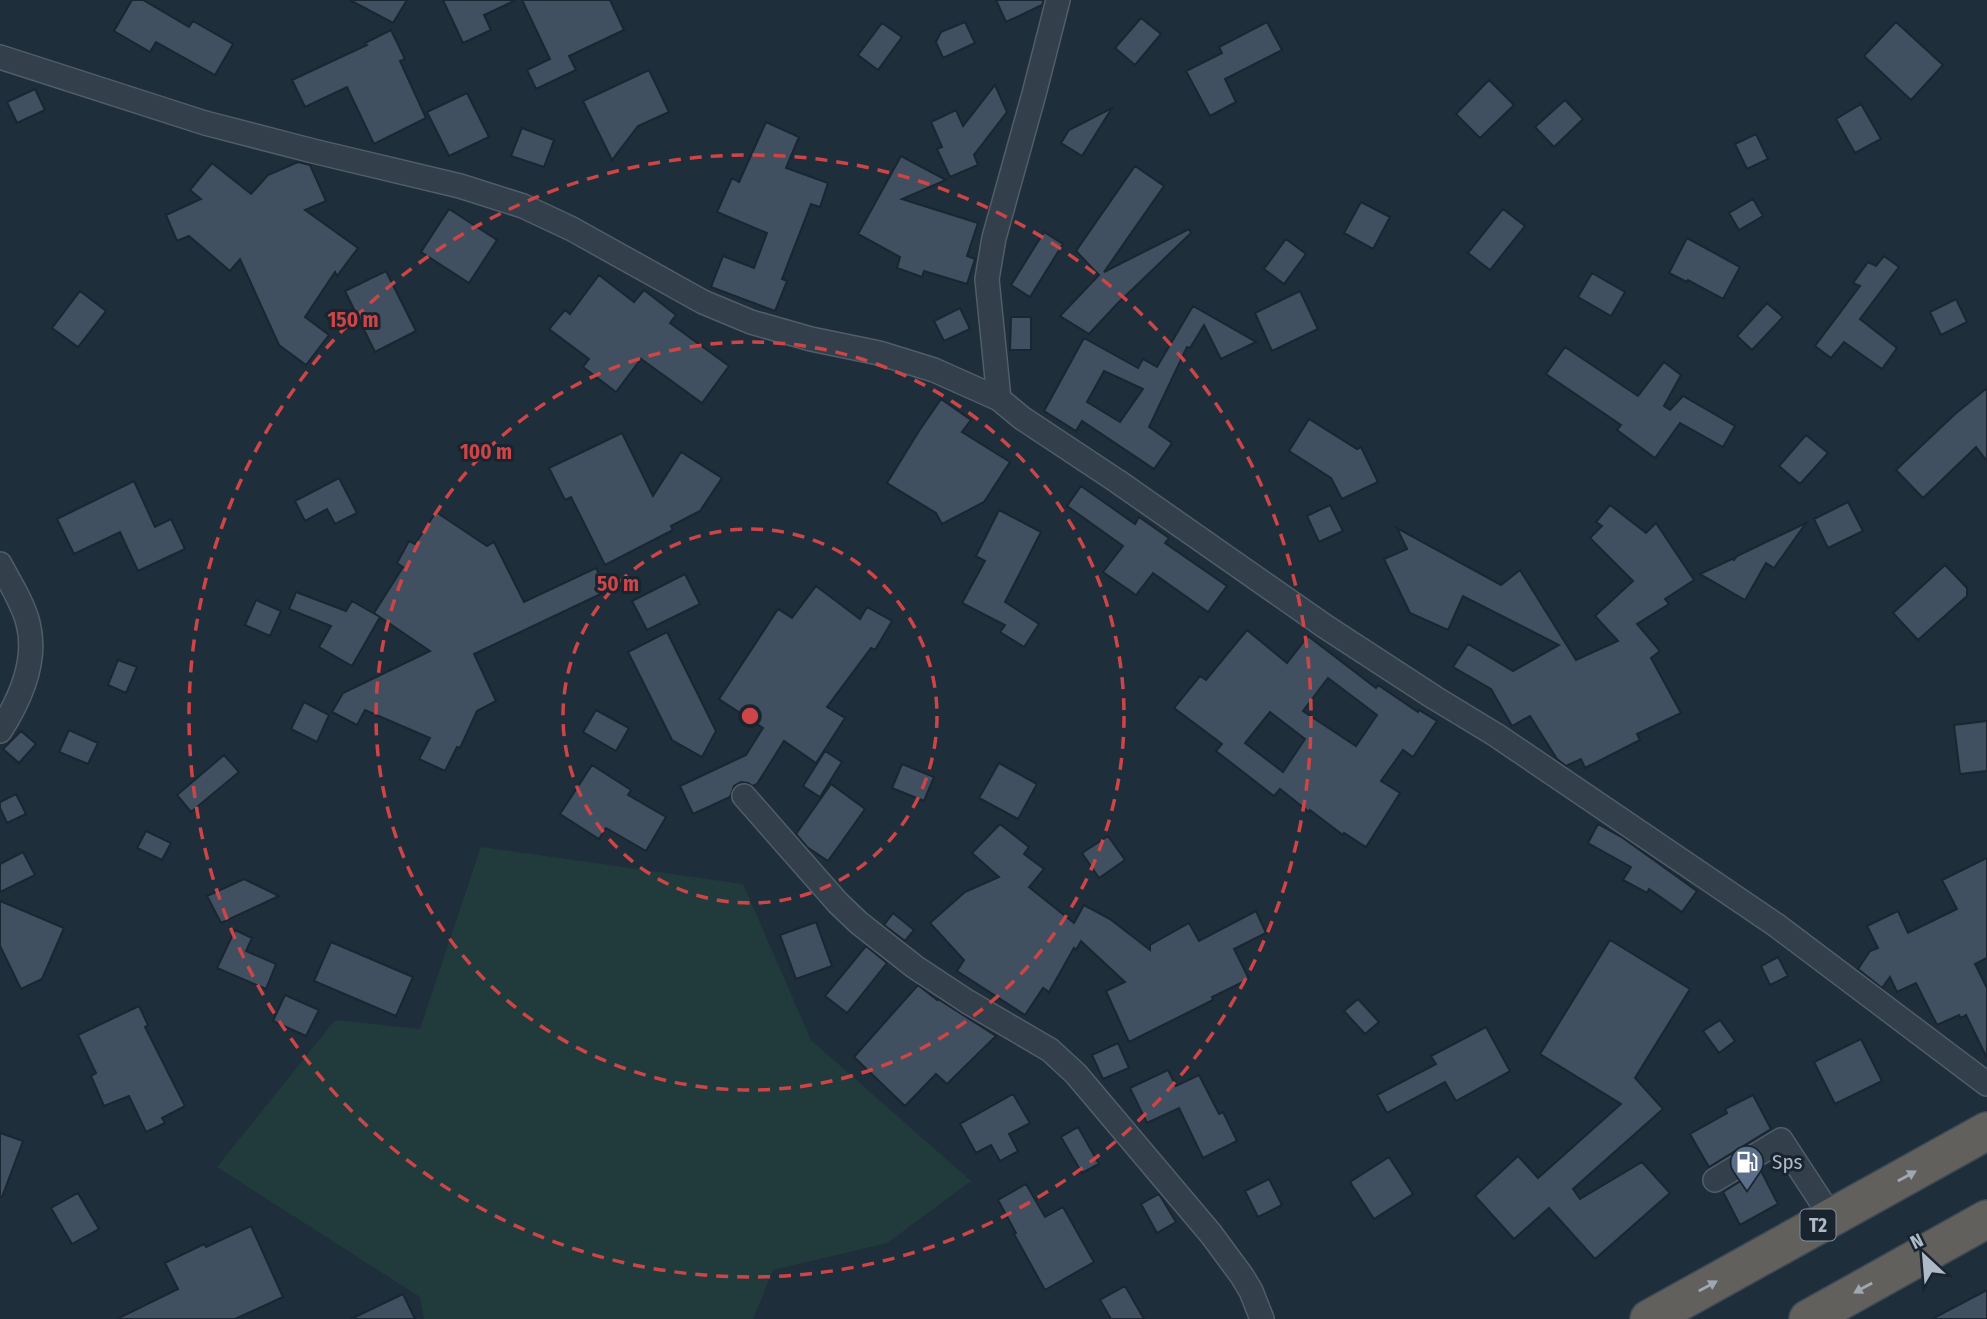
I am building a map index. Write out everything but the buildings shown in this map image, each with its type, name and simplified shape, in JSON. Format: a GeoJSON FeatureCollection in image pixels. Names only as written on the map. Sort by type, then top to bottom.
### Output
{"type":"FeatureCollection","features":[{"type":"Feature","properties":{"kind":"highway","name":"T2"},"geometry":{"type":"LineString","coordinates":[[1649,1319],[1987,1131]]}},
{"type":"Feature","properties":{"kind":"highway"},"geometry":{"type":"LineString","coordinates":[[1808,1319],[1987,1219]]}},
{"type":"Feature","properties":{"kind":"street"},"geometry":{"type":"LineString","coordinates":[[999,399],[987,279],[994,238],[1058,0]]}},
{"type":"Feature","properties":{"kind":"street"},"geometry":{"type":"LineString","coordinates":[[0,57],[205,122],[313,152],[460,187],[523,206],[572,229],[703,302],[751,322],[811,339],[879,353],[934,370],[999,399],[1022,418],[1326,627],[1496,735],[1776,925],[1987,1084]]}},
{"type":"Feature","properties":{"kind":"street"},"geometry":{"type":"LineString","coordinates":[[0,564],[28,623],[32,651],[23,689],[0,732]]}},
{"type":"Feature","properties":{"kind":"street"},"geometry":{"type":"LineString","coordinates":[[744,796],[859,923],[915,967],[1050,1050],[1076,1074],[1219,1245],[1247,1284],[1262,1319]]}},
{"type":"Feature","properties":{"kind":"street"},"geometry":{"type":"LineString","coordinates":[[1715,1180],[1781,1140],[1832,1218]]}},
{"type":"Feature","properties":{"kind":"green space"},"geometry":{"type":"Polygon","coordinates":[[[481,847],[743,884],[811,1040],[971,1181],[887,1243],[773,1270],[753,1319],[424,1319],[420,1297],[217,1167],[335,1020],[420,1029],[481,847]]]}},
{"type":"Feature","properties":{"kind":"place","name":"Sps"},"geometry":{"type":"Point","coordinates":[1747,1192]}}]}
